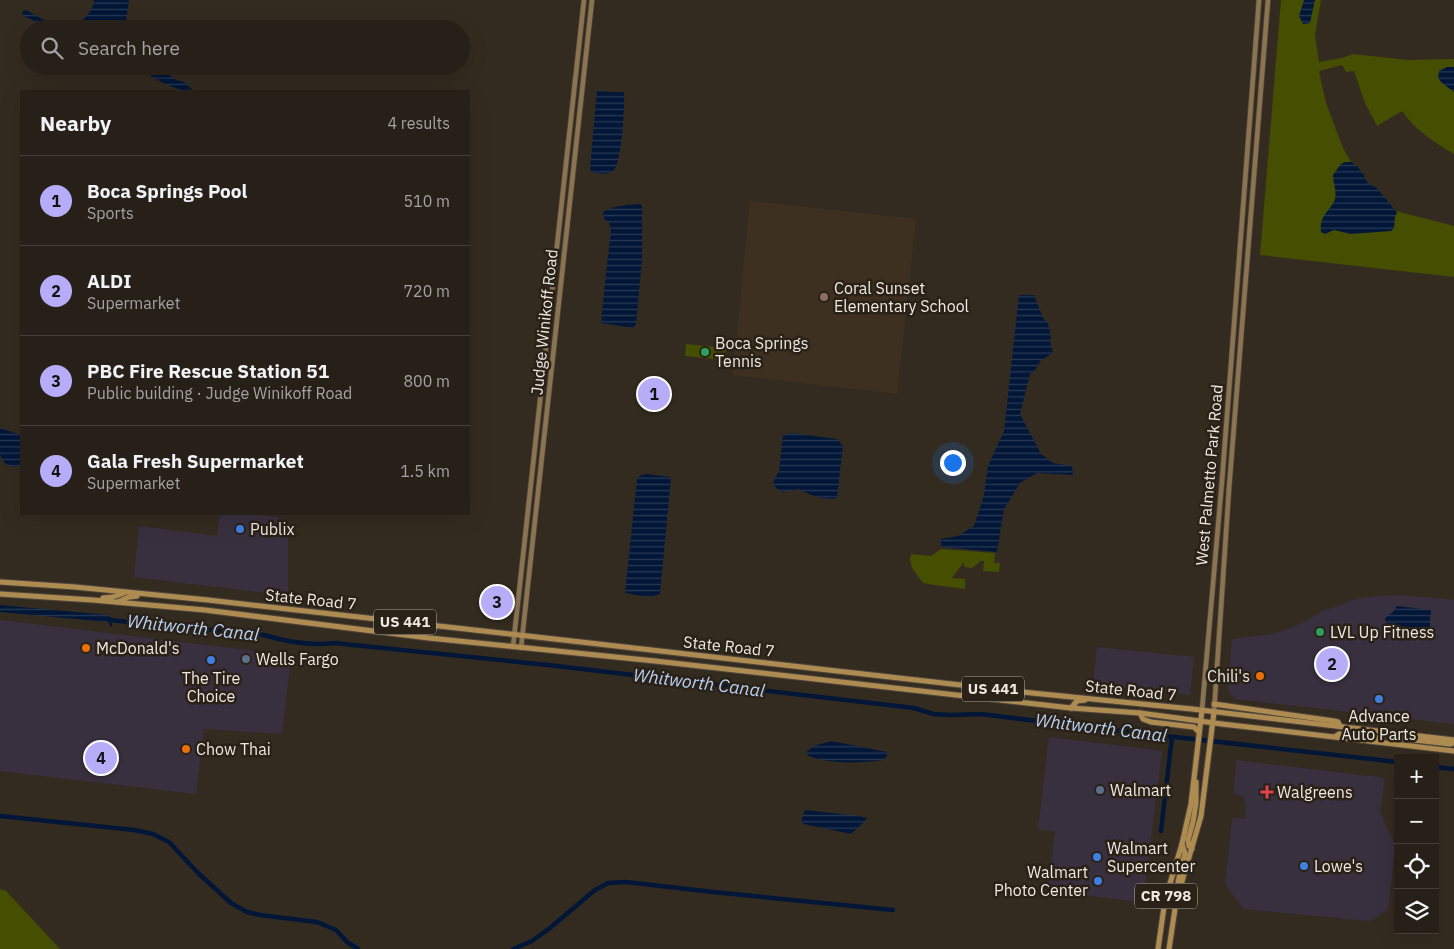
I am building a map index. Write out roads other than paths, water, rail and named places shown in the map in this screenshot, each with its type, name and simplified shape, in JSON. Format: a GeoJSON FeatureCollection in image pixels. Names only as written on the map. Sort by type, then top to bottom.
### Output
{"type":"FeatureCollection","features":[{"type":"Feature","properties":{"kind":"main road","name":"State Road 7"},"geometry":{"type":"LineString","coordinates":[[0,582],[150,594],[1202,710],[1340,726],[1454,742]]}},
{"type":"Feature","properties":{"kind":"main road"},"geometry":{"type":"LineString","coordinates":[[93,600],[113,597],[127,592]]}},
{"type":"Feature","properties":{"kind":"main road","name":"State Road 7"},"geometry":{"type":"LineString","coordinates":[[0,594],[215,611],[521,648],[655,661],[1070,708],[1140,713],[1453,750]]}},
{"type":"Feature","properties":{"kind":"main road"},"geometry":{"type":"LineString","coordinates":[[117,602],[129,596],[150,594]]}},
{"type":"Feature","properties":{"kind":"main road"},"geometry":{"type":"LineString","coordinates":[[1070,708],[1077,701],[1095,699]]}},
{"type":"Feature","properties":{"kind":"main road"},"geometry":{"type":"LineString","coordinates":[[1214,704],[1334,720],[1340,726]]}},
{"type":"Feature","properties":{"kind":"main road","name":"West Palmetto Park Road"},"geometry":{"type":"LineString","coordinates":[[1158,949],[1165,900],[1182,844],[1191,804],[1202,710]]}},
{"type":"Feature","properties":{"kind":"main road","name":"West Palmetto Park Road"},"geometry":{"type":"LineString","coordinates":[[1169,949],[1174,909],[1201,816],[1214,712]]}},
{"type":"Feature","properties":{"kind":"main road"},"geometry":{"type":"LineString","coordinates":[[1140,713],[1143,720],[1194,727],[1200,733]]}},
{"type":"Feature","properties":{"kind":"main road"},"geometry":{"type":"LineString","coordinates":[[1333,737],[1339,734],[1378,738],[1389,733]]}},
{"type":"Feature","properties":{"kind":"main road"},"geometry":{"type":"LineString","coordinates":[[1388,743],[1397,738],[1450,744],[1454,742]]}},
{"type":"Feature","properties":{"kind":"main road"},"geometry":{"type":"LineString","coordinates":[[1192,849],[1188,843],[1196,803],[1197,784],[1194,780]]}},
{"type":"Feature","properties":{"kind":"main road"},"geometry":{"type":"LineString","coordinates":[[1180,886],[1178,882],[1185,851],[1182,844]]}},
{"type":"Feature","properties":{"kind":"street","name":"Judge Winikoff Road"},"geometry":{"type":"LineString","coordinates":[[513,647],[584,0]]}},
{"type":"Feature","properties":{"kind":"street","name":"Judge Winikoff Road"},"geometry":{"type":"LineString","coordinates":[[521,648],[592,0]]}},
{"type":"Feature","properties":{"kind":"street","name":"West Palmetto Park Road"},"geometry":{"type":"LineString","coordinates":[[1202,710],[1222,481],[1259,0]]}},
{"type":"Feature","properties":{"kind":"street","name":"West Palmetto Park Road"},"geometry":{"type":"LineString","coordinates":[[1214,712],[1268,0]]}},
{"type":"Feature","properties":{"kind":"street"},"geometry":{"type":"LineString","coordinates":[[519,592],[527,593]]}},
{"type":"Feature","properties":{"kind":"water"},"geometry":{"type":"Polygon","coordinates":[[[94,0],[129,0],[126,20],[82,20],[93,6],[94,0]]]}},
{"type":"Feature","properties":{"kind":"water"},"geometry":{"type":"Polygon","coordinates":[[[1304,0],[1315,0],[1310,23],[1303,24],[1299,16],[1304,0]]]}},
{"type":"Feature","properties":{"kind":"water"},"geometry":{"type":"Polygon","coordinates":[[[26,10],[44,20],[32,20],[24,16],[22,13],[26,10]]]}},
{"type":"Feature","properties":{"kind":"water"},"geometry":{"type":"Polygon","coordinates":[[[1447,67],[1454,67],[1454,92],[1438,78],[1439,71],[1447,67]]]}},
{"type":"Feature","properties":{"kind":"water"},"geometry":{"type":"Polygon","coordinates":[[[149,75],[169,75],[184,82],[193,90],[178,89],[149,75]]]}},
{"type":"Feature","properties":{"kind":"water"},"geometry":{"type":"Polygon","coordinates":[[[597,90],[624,92],[619,156],[614,170],[606,174],[591,172],[590,168],[597,90]]]}},
{"type":"Feature","properties":{"kind":"water"},"geometry":{"type":"Polygon","coordinates":[[[1351,162],[1358,167],[1368,183],[1377,188],[1396,211],[1394,228],[1391,231],[1351,234],[1334,230],[1325,234],[1321,232],[1323,217],[1335,199],[1333,175],[1341,164],[1351,162]]]}},
{"type":"Feature","properties":{"kind":"water"},"geometry":{"type":"Polygon","coordinates":[[[642,205],[642,260],[636,324],[633,328],[601,323],[611,231],[609,223],[604,219],[603,212],[615,207],[642,205]]]}},
{"type":"Feature","properties":{"kind":"water"},"geometry":{"type":"Polygon","coordinates":[[[1019,295],[1034,295],[1043,318],[1048,323],[1053,353],[1040,361],[1036,369],[1030,374],[1020,414],[1041,454],[1053,463],[1072,466],[1073,475],[1037,473],[1020,483],[1004,509],[997,552],[942,547],[940,539],[958,536],[974,526],[984,495],[988,466],[1004,431],[1019,295]]]}},
{"type":"Feature","properties":{"kind":"water"},"geometry":{"type":"Polygon","coordinates":[[[656,377],[668,391],[661,396],[659,409],[641,407],[643,387],[656,377]]]}},
{"type":"Feature","properties":{"kind":"water"},"geometry":{"type":"Polygon","coordinates":[[[0,428],[20,435],[20,465],[14,467],[8,465],[0,454],[0,428]]]}},
{"type":"Feature","properties":{"kind":"water"},"geometry":{"type":"Polygon","coordinates":[[[792,433],[837,439],[843,446],[837,497],[834,499],[825,498],[799,489],[783,492],[776,488],[773,482],[779,471],[783,435],[792,433]]]}},
{"type":"Feature","properties":{"kind":"water"},"geometry":{"type":"Polygon","coordinates":[[[641,475],[671,477],[660,594],[638,596],[625,593],[637,479],[641,475]]]}},
{"type":"Feature","properties":{"kind":"water"},"geometry":{"type":"Polygon","coordinates":[[[0,605],[109,615],[112,619],[112,626],[108,622],[0,612],[0,605]]]}},
{"type":"Feature","properties":{"kind":"water"},"geometry":{"type":"Polygon","coordinates":[[[1397,606],[1431,610],[1429,633],[1387,629],[1385,618],[1397,606]]]}},
{"type":"Feature","properties":{"kind":"water"},"geometry":{"type":"Polygon","coordinates":[[[831,741],[887,752],[887,756],[883,760],[834,762],[807,755],[807,751],[814,746],[831,741]]]}},
{"type":"Feature","properties":{"kind":"water"},"geometry":{"type":"Polygon","coordinates":[[[805,810],[867,818],[851,834],[802,823],[805,810]]]}},
{"type":"Feature","properties":{"kind":"waterway","name":"Whitworth Canal"},"geometry":{"type":"LineString","coordinates":[[109,620],[264,635],[299,643],[334,643],[548,665],[914,708],[933,714],[981,714],[1394,762]]}},
{"type":"Feature","properties":{"kind":"waterway"},"geometry":{"type":"LineString","coordinates":[[1161,831],[1172,737]]}},
{"type":"Feature","properties":{"kind":"waterway","name":"Whitworth Canal"},"geometry":{"type":"LineString","coordinates":[[1439,767],[1454,769]]}},
{"type":"Feature","properties":{"kind":"waterway"},"geometry":{"type":"LineString","coordinates":[[0,816],[134,830],[153,834],[169,842],[198,873],[231,903],[247,912],[317,922],[336,930],[347,942],[358,949]]}},
{"type":"Feature","properties":{"kind":"waterway"},"geometry":{"type":"LineString","coordinates":[[513,949],[532,941],[595,890],[608,883],[626,882],[893,910]]}},
{"type":"Feature","properties":{"kind":"place","name":"Coral Sunset Elementary School"},"geometry":{"type":"Point","coordinates":[824,297]}},
{"type":"Feature","properties":{"kind":"place","name":"Boca Springs Tennis"},"geometry":{"type":"Point","coordinates":[705,352]}},
{"type":"Feature","properties":{"kind":"place","name":"Boca Springs Pool"},"geometry":{"type":"Point","coordinates":[654,394]}},
{"type":"Feature","properties":{"kind":"place","name":"Publix"},"geometry":{"type":"Point","coordinates":[240,529]}},
{"type":"Feature","properties":{"kind":"place","name":"PBC Fire Rescue Station 51"},"geometry":{"type":"Point","coordinates":[497,602]}},
{"type":"Feature","properties":{"kind":"place","name":"LVL Up Fitness"},"geometry":{"type":"Point","coordinates":[1320,632]}},
{"type":"Feature","properties":{"kind":"place","name":"McDonald's"},"geometry":{"type":"Point","coordinates":[86,648]}},
{"type":"Feature","properties":{"kind":"place","name":"Wells Fargo"},"geometry":{"type":"Point","coordinates":[246,659]}},
{"type":"Feature","properties":{"kind":"place","name":"The Tire Choice"},"geometry":{"type":"Point","coordinates":[211,660]}},
{"type":"Feature","properties":{"kind":"place","name":"ALDI"},"geometry":{"type":"Point","coordinates":[1332,664]}},
{"type":"Feature","properties":{"kind":"place","name":"Chili's"},"geometry":{"type":"Point","coordinates":[1260,676]}},
{"type":"Feature","properties":{"kind":"place","name":"Advance Auto Parts"},"geometry":{"type":"Point","coordinates":[1379,699]}},
{"type":"Feature","properties":{"kind":"place","name":"Chow Thai"},"geometry":{"type":"Point","coordinates":[186,749]}},
{"type":"Feature","properties":{"kind":"place","name":"Gala Fresh Supermarket"},"geometry":{"type":"Point","coordinates":[101,758]}},
{"type":"Feature","properties":{"kind":"place","name":"Walmart"},"geometry":{"type":"Point","coordinates":[1100,790]}},
{"type":"Feature","properties":{"kind":"place","name":"Walgreens"},"geometry":{"type":"Point","coordinates":[1267,792]}},
{"type":"Feature","properties":{"kind":"place","name":"Walmart Supercenter"},"geometry":{"type":"Point","coordinates":[1097,857]}},
{"type":"Feature","properties":{"kind":"place","name":"Lowe's"},"geometry":{"type":"Point","coordinates":[1304,866]}},
{"type":"Feature","properties":{"kind":"place","name":"Walmart Photo Center"},"geometry":{"type":"Point","coordinates":[1098,881]}}]}
